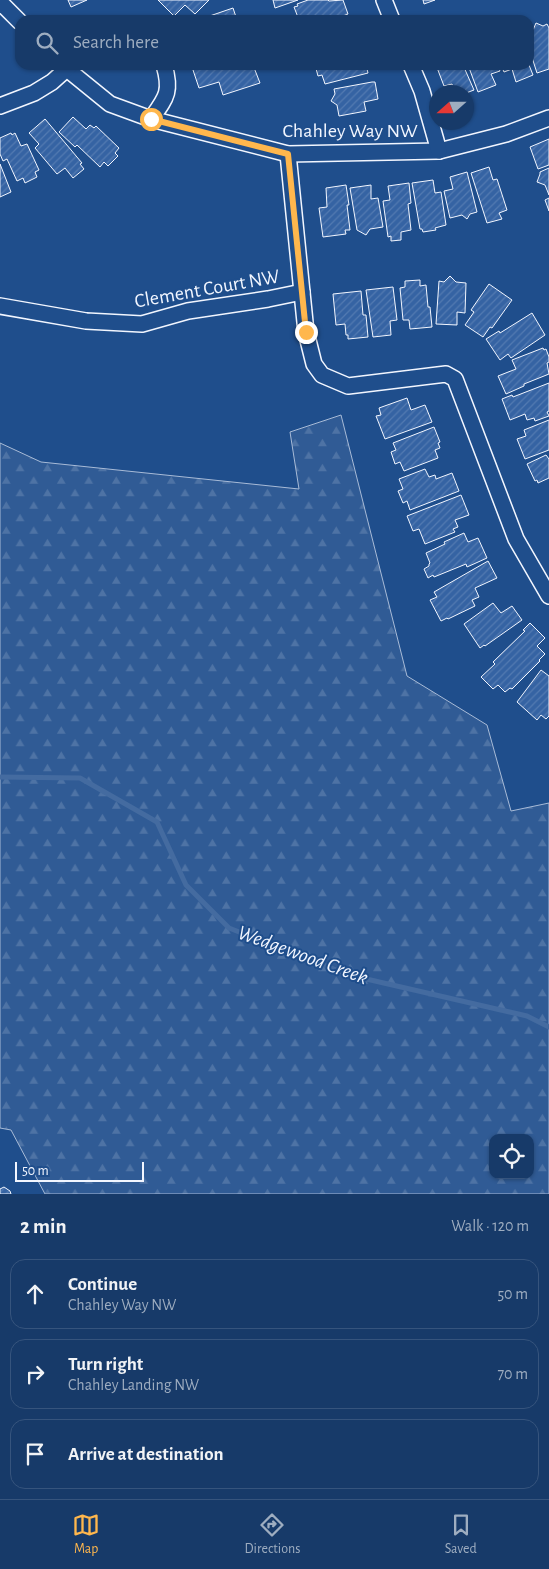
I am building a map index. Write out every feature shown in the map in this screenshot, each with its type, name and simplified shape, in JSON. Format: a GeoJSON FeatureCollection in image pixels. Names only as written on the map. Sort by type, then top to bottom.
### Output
{"type":"FeatureCollection","features":[{"type":"Feature","properties":{"kind":"street"},"geometry":{"type":"LineString","coordinates":[[384,0],[390,15]]}},
{"type":"Feature","properties":{"kind":"street"},"geometry":{"type":"LineString","coordinates":[[0,2],[15,17]]}},
{"type":"Feature","properties":{"kind":"street"},"geometry":{"type":"LineString","coordinates":[[0,106],[34,93],[52,82],[62,70]]}},
{"type":"Feature","properties":{"kind":"street","name":"Chahley Way NW"},"geometry":{"type":"LineString","coordinates":[[71,70],[110,104],[151,119],[288,154],[438,151],[506,134],[549,118]]}},
{"type":"Feature","properties":{"kind":"street"},"geometry":{"type":"LineString","coordinates":[[151,119],[166,98],[168,77],[166,70]]}},
{"type":"Feature","properties":{"kind":"street"},"geometry":{"type":"LineString","coordinates":[[413,70],[422,91],[438,151]]}},
{"type":"Feature","properties":{"kind":"street"},"geometry":{"type":"LineString","coordinates":[[288,154],[302,292],[308,340],[314,364],[322,375],[348,386],[446,374],[455,379],[516,539],[549,596]]}},
{"type":"Feature","properties":{"kind":"street","name":"Clement Court NW"},"geometry":{"type":"LineString","coordinates":[[0,306],[86,321],[142,324],[188,311],[302,292]]}},
{"type":"Feature","properties":{"kind":"green space"},"geometry":{"type":"Polygon","coordinates":[[[341,415],[407,676],[487,725],[511,811],[549,803],[549,1194],[45,1194],[11,1130],[0,1128],[0,443],[41,462],[299,489],[290,432],[341,415]]]}},
{"type":"Feature","properties":{"kind":"building"},"geometry":{"type":"Polygon","coordinates":[[[68,0],[87,0],[71,7],[68,0]]]}},
{"type":"Feature","properties":{"kind":"building"},"geometry":{"type":"Polygon","coordinates":[[[158,0],[209,0],[195,14],[185,5],[173,15],[158,0]]]}},
{"type":"Feature","properties":{"kind":"building"},"geometry":{"type":"Polygon","coordinates":[[[273,0],[298,0],[275,8],[273,0]]]}},
{"type":"Feature","properties":{"kind":"building"},"geometry":{"type":"Polygon","coordinates":[[[308,0],[343,0],[348,14],[297,15],[294,7],[298,6],[297,4],[308,0]]]}},
{"type":"Feature","properties":{"kind":"building"},"geometry":{"type":"Polygon","coordinates":[[[423,0],[435,0],[424,4],[423,0]]]}},
{"type":"Feature","properties":{"kind":"building"},"geometry":{"type":"Polygon","coordinates":[[[233,8],[235,15],[213,15],[233,8]]]}},
{"type":"Feature","properties":{"kind":"building"},"geometry":{"type":"Polygon","coordinates":[[[536,23],[543,26],[547,24],[549,28],[549,69],[537,73],[534,64],[534,28],[536,23]]]}},
{"type":"Feature","properties":{"kind":"building"},"geometry":{"type":"Polygon","coordinates":[[[193,70],[255,70],[260,83],[223,95],[219,82],[199,88],[193,70]]]}},
{"type":"Feature","properties":{"kind":"building"},"geometry":{"type":"Polygon","coordinates":[[[316,70],[367,70],[368,73],[325,84],[322,75],[318,76],[316,70]]]}},
{"type":"Feature","properties":{"kind":"building"},"geometry":{"type":"Polygon","coordinates":[[[438,70],[465,70],[472,85],[444,85],[438,70]]]}},
{"type":"Feature","properties":{"kind":"building"},"geometry":{"type":"Polygon","coordinates":[[[470,70],[500,70],[491,74],[496,85],[478,92],[470,70]]]}},
{"type":"Feature","properties":{"kind":"building"},"geometry":{"type":"Polygon","coordinates":[[[512,70],[531,70],[533,75],[516,82],[512,70]]]}},
{"type":"Feature","properties":{"kind":"building"},"geometry":{"type":"Polygon","coordinates":[[[375,82],[378,99],[364,102],[366,111],[339,116],[337,105],[331,101],[335,94],[334,89],[375,82]]]}},
{"type":"Feature","properties":{"kind":"building"},"geometry":{"type":"Polygon","coordinates":[[[73,117],[86,129],[90,125],[94,128],[96,126],[119,148],[115,153],[118,156],[108,166],[104,162],[100,167],[77,145],[75,147],[59,132],[73,117]]]}},
{"type":"Feature","properties":{"kind":"building"},"geometry":{"type":"Polygon","coordinates":[[[45,119],[82,163],[80,164],[84,169],[73,178],[65,168],[57,174],[35,148],[39,144],[29,133],[45,119]]]}},
{"type":"Feature","properties":{"kind":"building"},"geometry":{"type":"Polygon","coordinates":[[[11,133],[12,135],[15,133],[21,146],[27,144],[39,170],[35,172],[37,177],[25,183],[23,178],[17,181],[7,159],[3,161],[0,154],[0,138],[11,133]]]}},
{"type":"Feature","properties":{"kind":"building"},"geometry":{"type":"Polygon","coordinates":[[[549,139],[549,165],[538,169],[530,147],[549,139]]]}},
{"type":"Feature","properties":{"kind":"building"},"geometry":{"type":"Polygon","coordinates":[[[0,164],[11,192],[0,197],[0,164]]]}},
{"type":"Feature","properties":{"kind":"building"},"geometry":{"type":"Polygon","coordinates":[[[489,167],[493,180],[497,179],[507,210],[499,213],[502,219],[487,223],[471,173],[489,167]]]}},
{"type":"Feature","properties":{"kind":"building"},"geometry":{"type":"Polygon","coordinates":[[[549,168],[549,195],[545,185],[537,182],[540,172],[549,168]]]}},
{"type":"Feature","properties":{"kind":"building"},"geometry":{"type":"Polygon","coordinates":[[[467,172],[477,212],[470,214],[467,219],[462,215],[450,218],[444,191],[453,189],[450,177],[467,172]]]}},
{"type":"Feature","properties":{"kind":"building"},"geometry":{"type":"Polygon","coordinates":[[[433,180],[435,193],[441,192],[446,225],[435,228],[436,230],[423,232],[420,229],[412,183],[433,180]]]}},
{"type":"Feature","properties":{"kind":"building"},"geometry":{"type":"Polygon","coordinates":[[[409,183],[411,203],[408,204],[411,230],[401,232],[401,240],[391,241],[391,236],[388,237],[383,201],[390,200],[388,186],[409,183]]]}},
{"type":"Feature","properties":{"kind":"building"},"geometry":{"type":"Polygon","coordinates":[[[346,185],[350,230],[345,230],[346,234],[323,237],[319,208],[327,207],[326,188],[346,185]]]}},
{"type":"Feature","properties":{"kind":"building"},"geometry":{"type":"Polygon","coordinates":[[[371,185],[371,199],[378,198],[383,227],[370,229],[366,235],[357,230],[350,188],[371,185]]]}},
{"type":"Feature","properties":{"kind":"building"},"geometry":{"type":"Polygon","coordinates":[[[549,198],[549,211],[545,200],[549,198]]]}},
{"type":"Feature","properties":{"kind":"building"},"geometry":{"type":"Polygon","coordinates":[[[450,276],[456,282],[466,283],[465,313],[457,312],[457,325],[436,324],[439,281],[444,282],[450,276]]]}},
{"type":"Feature","properties":{"kind":"building"},"geometry":{"type":"Polygon","coordinates":[[[420,280],[420,286],[426,285],[432,327],[410,329],[409,320],[403,320],[400,288],[405,287],[405,281],[420,280]]]}},
{"type":"Feature","properties":{"kind":"building"},"geometry":{"type":"Polygon","coordinates":[[[489,284],[512,300],[492,328],[490,327],[483,337],[465,325],[474,312],[471,310],[489,284]]]}},
{"type":"Feature","properties":{"kind":"building"},"geometry":{"type":"Polygon","coordinates":[[[393,287],[397,320],[390,321],[391,335],[373,337],[366,290],[393,287]]]}},
{"type":"Feature","properties":{"kind":"building"},"geometry":{"type":"Polygon","coordinates":[[[361,291],[363,315],[366,315],[368,337],[348,339],[345,324],[336,325],[333,294],[361,291]]]}},
{"type":"Feature","properties":{"kind":"building"},"geometry":{"type":"Polygon","coordinates":[[[532,313],[545,335],[511,358],[508,354],[500,360],[486,339],[499,331],[500,333],[532,313]]]}},
{"type":"Feature","properties":{"kind":"building"},"geometry":{"type":"Polygon","coordinates":[[[543,348],[544,350],[546,349],[549,357],[549,362],[547,363],[549,374],[506,394],[498,376],[516,369],[512,360],[543,348]]]}},
{"type":"Feature","properties":{"kind":"building"},"geometry":{"type":"Polygon","coordinates":[[[549,383],[549,411],[547,412],[549,416],[535,421],[534,418],[527,420],[525,414],[510,420],[502,399],[512,395],[513,397],[549,383]]]}},
{"type":"Feature","properties":{"kind":"building"},"geometry":{"type":"Polygon","coordinates":[[[407,398],[411,410],[425,405],[432,422],[385,439],[376,416],[381,415],[379,408],[407,398]]]}},
{"type":"Feature","properties":{"kind":"building"},"geometry":{"type":"Polygon","coordinates":[[[549,420],[549,450],[525,459],[517,439],[526,436],[524,430],[549,420]]]}},
{"type":"Feature","properties":{"kind":"building"},"geometry":{"type":"Polygon","coordinates":[[[434,427],[440,442],[438,443],[440,448],[435,450],[438,458],[404,471],[400,462],[395,464],[391,452],[396,450],[393,443],[434,427]]]}},
{"type":"Feature","properties":{"kind":"building"},"geometry":{"type":"Polygon","coordinates":[[[546,455],[549,459],[549,478],[538,483],[537,480],[535,481],[527,464],[546,455]]]}},
{"type":"Feature","properties":{"kind":"building"},"geometry":{"type":"Polygon","coordinates":[[[425,469],[429,477],[435,475],[436,479],[452,473],[459,491],[410,510],[407,501],[403,503],[398,491],[403,489],[399,479],[425,469]]]}},
{"type":"Feature","properties":{"kind":"building"},"geometry":{"type":"Polygon","coordinates":[[[461,495],[469,515],[455,520],[458,527],[453,529],[455,532],[425,544],[419,529],[413,531],[407,516],[461,495]]]}},
{"type":"Feature","properties":{"kind":"building"},"geometry":{"type":"Polygon","coordinates":[[[464,533],[468,542],[478,538],[487,558],[467,567],[466,564],[428,578],[424,569],[430,563],[426,553],[464,533]]]}},
{"type":"Feature","properties":{"kind":"building"},"geometry":{"type":"Polygon","coordinates":[[[488,561],[497,578],[475,588],[479,597],[472,600],[475,606],[441,621],[430,600],[437,597],[434,592],[488,561]]]}},
{"type":"Feature","properties":{"kind":"building"},"geometry":{"type":"Polygon","coordinates":[[[493,603],[501,613],[512,606],[522,620],[480,648],[464,624],[493,603]]]}},
{"type":"Feature","properties":{"kind":"building"},"geometry":{"type":"Polygon","coordinates":[[[530,623],[545,638],[537,646],[545,654],[512,689],[510,688],[505,692],[498,685],[493,689],[481,677],[495,664],[493,662],[525,631],[523,630],[530,623]]]}},
{"type":"Feature","properties":{"kind":"building"},"geometry":{"type":"Polygon","coordinates":[[[541,670],[549,676],[549,716],[546,719],[541,715],[537,720],[517,702],[541,670]]]}},
{"type":"Feature","properties":{"kind":"building"},"geometry":{"type":"Polygon","coordinates":[[[4,1187],[11,1194],[0,1194],[0,1189],[4,1187]]]}},
{"type":"Feature","properties":{"kind":"waterway","name":"Wedgewood Creek"},"geometry":{"type":"LineString","coordinates":[[0,777],[80,778],[157,822],[186,885],[229,928],[349,975],[527,1016],[549,1027]]}},
{"type":"Feature","properties":{"kind":"route"},"geometry":{"type":"LineString","coordinates":[[151,119],[288,154],[306,332]]}}]}
